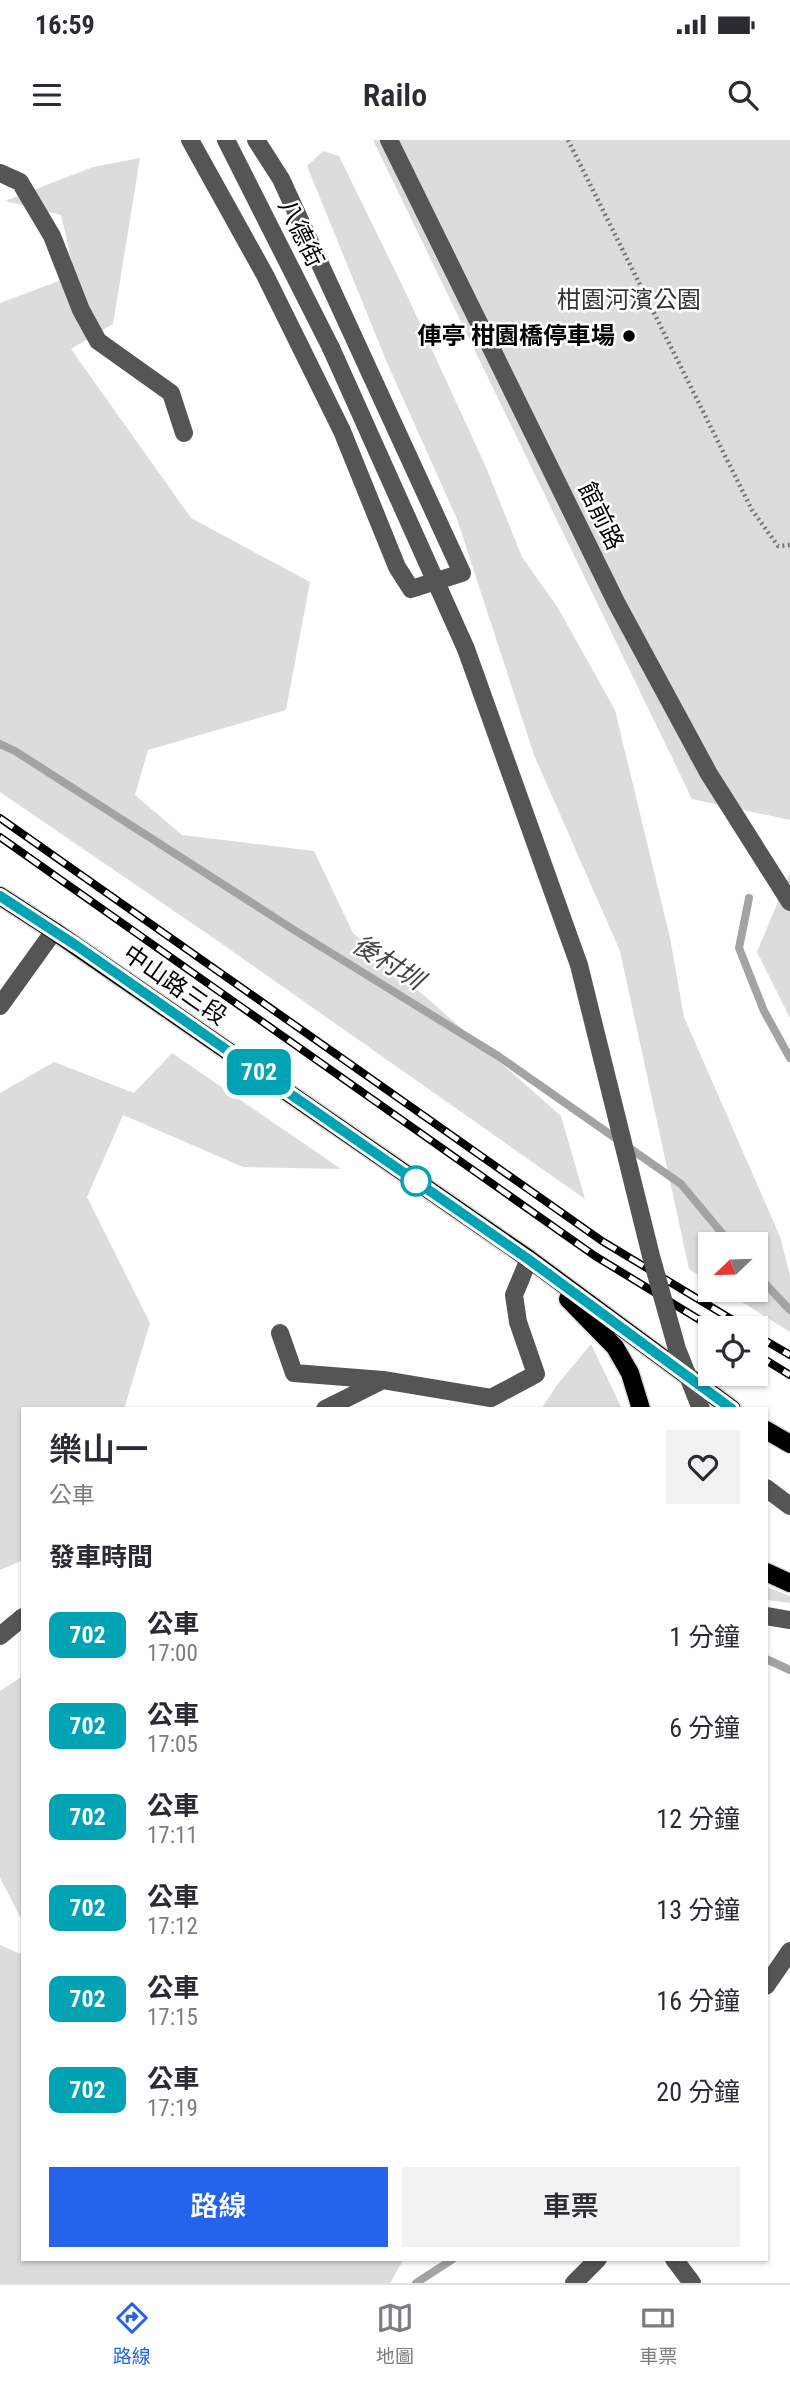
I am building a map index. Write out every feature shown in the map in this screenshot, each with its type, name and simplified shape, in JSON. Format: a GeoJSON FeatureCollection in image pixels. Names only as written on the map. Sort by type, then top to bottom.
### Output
{"type":"FeatureCollection","features":[{"type":"Feature","properties":{"kind":"main road","name":"中山路三段"},"geometry":{"type":"LineString","coordinates":[[0,896],[528,1259],[729,1407]]}},
{"type":"Feature","properties":{"kind":"main road","name":"中山路三段"},"geometry":{"type":"LineString","coordinates":[[528,1259],[615,1347],[630,1373],[641,1407]]}},
{"type":"Feature","properties":{"kind":"main road"},"geometry":{"type":"LineString","coordinates":[[768,1431],[790,1444]]}},
{"type":"Feature","properties":{"kind":"main road"},"geometry":{"type":"LineString","coordinates":[[768,1573],[790,1583]]}},
{"type":"Feature","properties":{"kind":"street"},"geometry":{"type":"LineString","coordinates":[[190,140],[265,275],[342,431],[397,567],[411,589],[462,573],[281,179],[256,140]]}},
{"type":"Feature","properties":{"kind":"street","name":"八德街"},"geometry":{"type":"LineString","coordinates":[[226,140],[331,348],[466,649],[579,965],[651,1256],[677,1349],[700,1407]]}},
{"type":"Feature","properties":{"kind":"street","name":"館前路"},"geometry":{"type":"LineString","coordinates":[[389,140],[616,602],[709,774],[790,902]]}},
{"type":"Feature","properties":{"kind":"street"},"geometry":{"type":"LineString","coordinates":[[0,173],[20,182],[52,236],[81,310],[98,341],[172,394],[184,433]]}},
{"type":"Feature","properties":{"kind":"street"},"geometry":{"type":"LineString","coordinates":[[0,1006],[54,931]]}},
{"type":"Feature","properties":{"kind":"street"},"geometry":{"type":"LineString","coordinates":[[280,1333],[294,1373],[383,1380],[491,1398],[536,1374],[518,1322],[514,1295],[528,1259]]}},
{"type":"Feature","properties":{"kind":"street"},"geometry":{"type":"LineString","coordinates":[[329,1407],[383,1380]]}},
{"type":"Feature","properties":{"kind":"street"},"geometry":{"type":"LineString","coordinates":[[768,1490],[790,1506]]}},
{"type":"Feature","properties":{"kind":"street"},"geometry":{"type":"LineString","coordinates":[[768,1616],[790,1620]]}},
{"type":"Feature","properties":{"kind":"street"},"geometry":{"type":"LineString","coordinates":[[0,1636],[21,1619]]}},
{"type":"Feature","properties":{"kind":"street"},"geometry":{"type":"LineString","coordinates":[[768,1983],[790,1951]]}},
{"type":"Feature","properties":{"kind":"street"},"geometry":{"type":"LineString","coordinates":[[574,2283],[596,2261]]}},
{"type":"Feature","properties":{"kind":"street"},"geometry":{"type":"LineString","coordinates":[[676,2261],[692,2283]]}},
{"type":"Feature","properties":{"kind":"path"},"geometry":{"type":"LineString","coordinates":[[568,140],[752,510],[779,546],[790,545]]}},
{"type":"Feature","properties":{"kind":"green space","name":"柑園河濱公園"},"geometry":{"type":"Polygon","coordinates":[[[373,140],[790,140],[790,820],[692,799],[373,140]]]}},
{"type":"Feature","properties":{"kind":"green space"},"geometry":{"type":"Polygon","coordinates":[[[323,151],[339,156],[485,465],[522,557],[558,608],[615,710],[670,938],[684,1017],[781,1239],[790,1276],[790,1332],[742,1302],[768,1302],[768,1232],[698,1232],[698,1275],[689,1269],[620,951],[534,755],[457,519],[388,365],[307,166],[323,151]]]}},
{"type":"Feature","properties":{"kind":"green space"},"geometry":{"type":"Polygon","coordinates":[[[140,158],[113,324],[71,349],[191,518],[310,582],[286,710],[148,750],[135,795],[182,835],[314,851],[353,933],[561,1116],[585,1199],[215,939],[0,792],[0,303],[75,275],[61,215],[5,201],[93,167],[140,158]]]}},
{"type":"Feature","properties":{"kind":"green space"},"geometry":{"type":"Polygon","coordinates":[[[790,873],[790,1018],[757,952],[790,873]]]}},
{"type":"Feature","properties":{"kind":"green space"},"geometry":{"type":"Polygon","coordinates":[[[172,1053],[341,1169],[243,1167],[123,1115],[87,1197],[150,1323],[125,1407],[21,1407],[21,1561],[0,1570],[0,1093],[54,1062],[134,1093],[172,1053]]]}},
{"type":"Feature","properties":{"kind":"green space"},"geometry":{"type":"Polygon","coordinates":[[[591,1344],[621,1407],[542,1407],[591,1344]]]}},
{"type":"Feature","properties":{"kind":"green space"},"geometry":{"type":"Polygon","coordinates":[[[768,1588],[790,1596],[790,1603],[768,1600],[768,1588]]]}},
{"type":"Feature","properties":{"kind":"green space"},"geometry":{"type":"Polygon","coordinates":[[[21,1677],[21,1918],[0,1878],[0,1691],[21,1677]]]}},
{"type":"Feature","properties":{"kind":"green space"},"geometry":{"type":"Polygon","coordinates":[[[0,1945],[21,1954],[21,2261],[403,2261],[390,2283],[0,2283],[0,1945]]]}},
{"type":"Feature","properties":{"kind":"waterway","name":"後村圳"},"geometry":{"type":"LineString","coordinates":[[0,744],[498,1056],[681,1184],[721,1232]]}},
{"type":"Feature","properties":{"kind":"waterway"},"geometry":{"type":"LineString","coordinates":[[749,898],[739,948],[764,1011],[790,1058]]}},
{"type":"Feature","properties":{"kind":"waterway","name":"後村圳"},"geometry":{"type":"LineString","coordinates":[[768,1287],[790,1310]]}},
{"type":"Feature","properties":{"kind":"waterway"},"geometry":{"type":"LineString","coordinates":[[768,1660],[790,1670]]}},
{"type":"Feature","properties":{"kind":"waterway"},"geometry":{"type":"LineString","coordinates":[[416,2283],[450,2261]]}},
{"type":"Feature","properties":{"kind":"railway"},"geometry":{"type":"LineString","coordinates":[[0,818],[602,1241],[726,1316]]}},
{"type":"Feature","properties":{"kind":"railway"},"geometry":{"type":"LineString","coordinates":[[0,837],[595,1256],[698,1319]]}},
{"type":"Feature","properties":{"kind":"railway"},"geometry":{"type":"LineString","coordinates":[[768,1342],[790,1355]]}},
{"type":"Feature","properties":{"kind":"railway"},"geometry":{"type":"LineString","coordinates":[[768,1361],[790,1375]]}},
{"type":"Feature","properties":{"kind":"bus line","name":"702"},"geometry":{"type":"LineString","coordinates":[[0,896],[77,946],[528,1259],[729,1407]]}},
{"type":"Feature","properties":{"kind":"place","name":"俥亭 柑園橋停車場"},"geometry":{"type":"Point","coordinates":[629,336]}}]}
